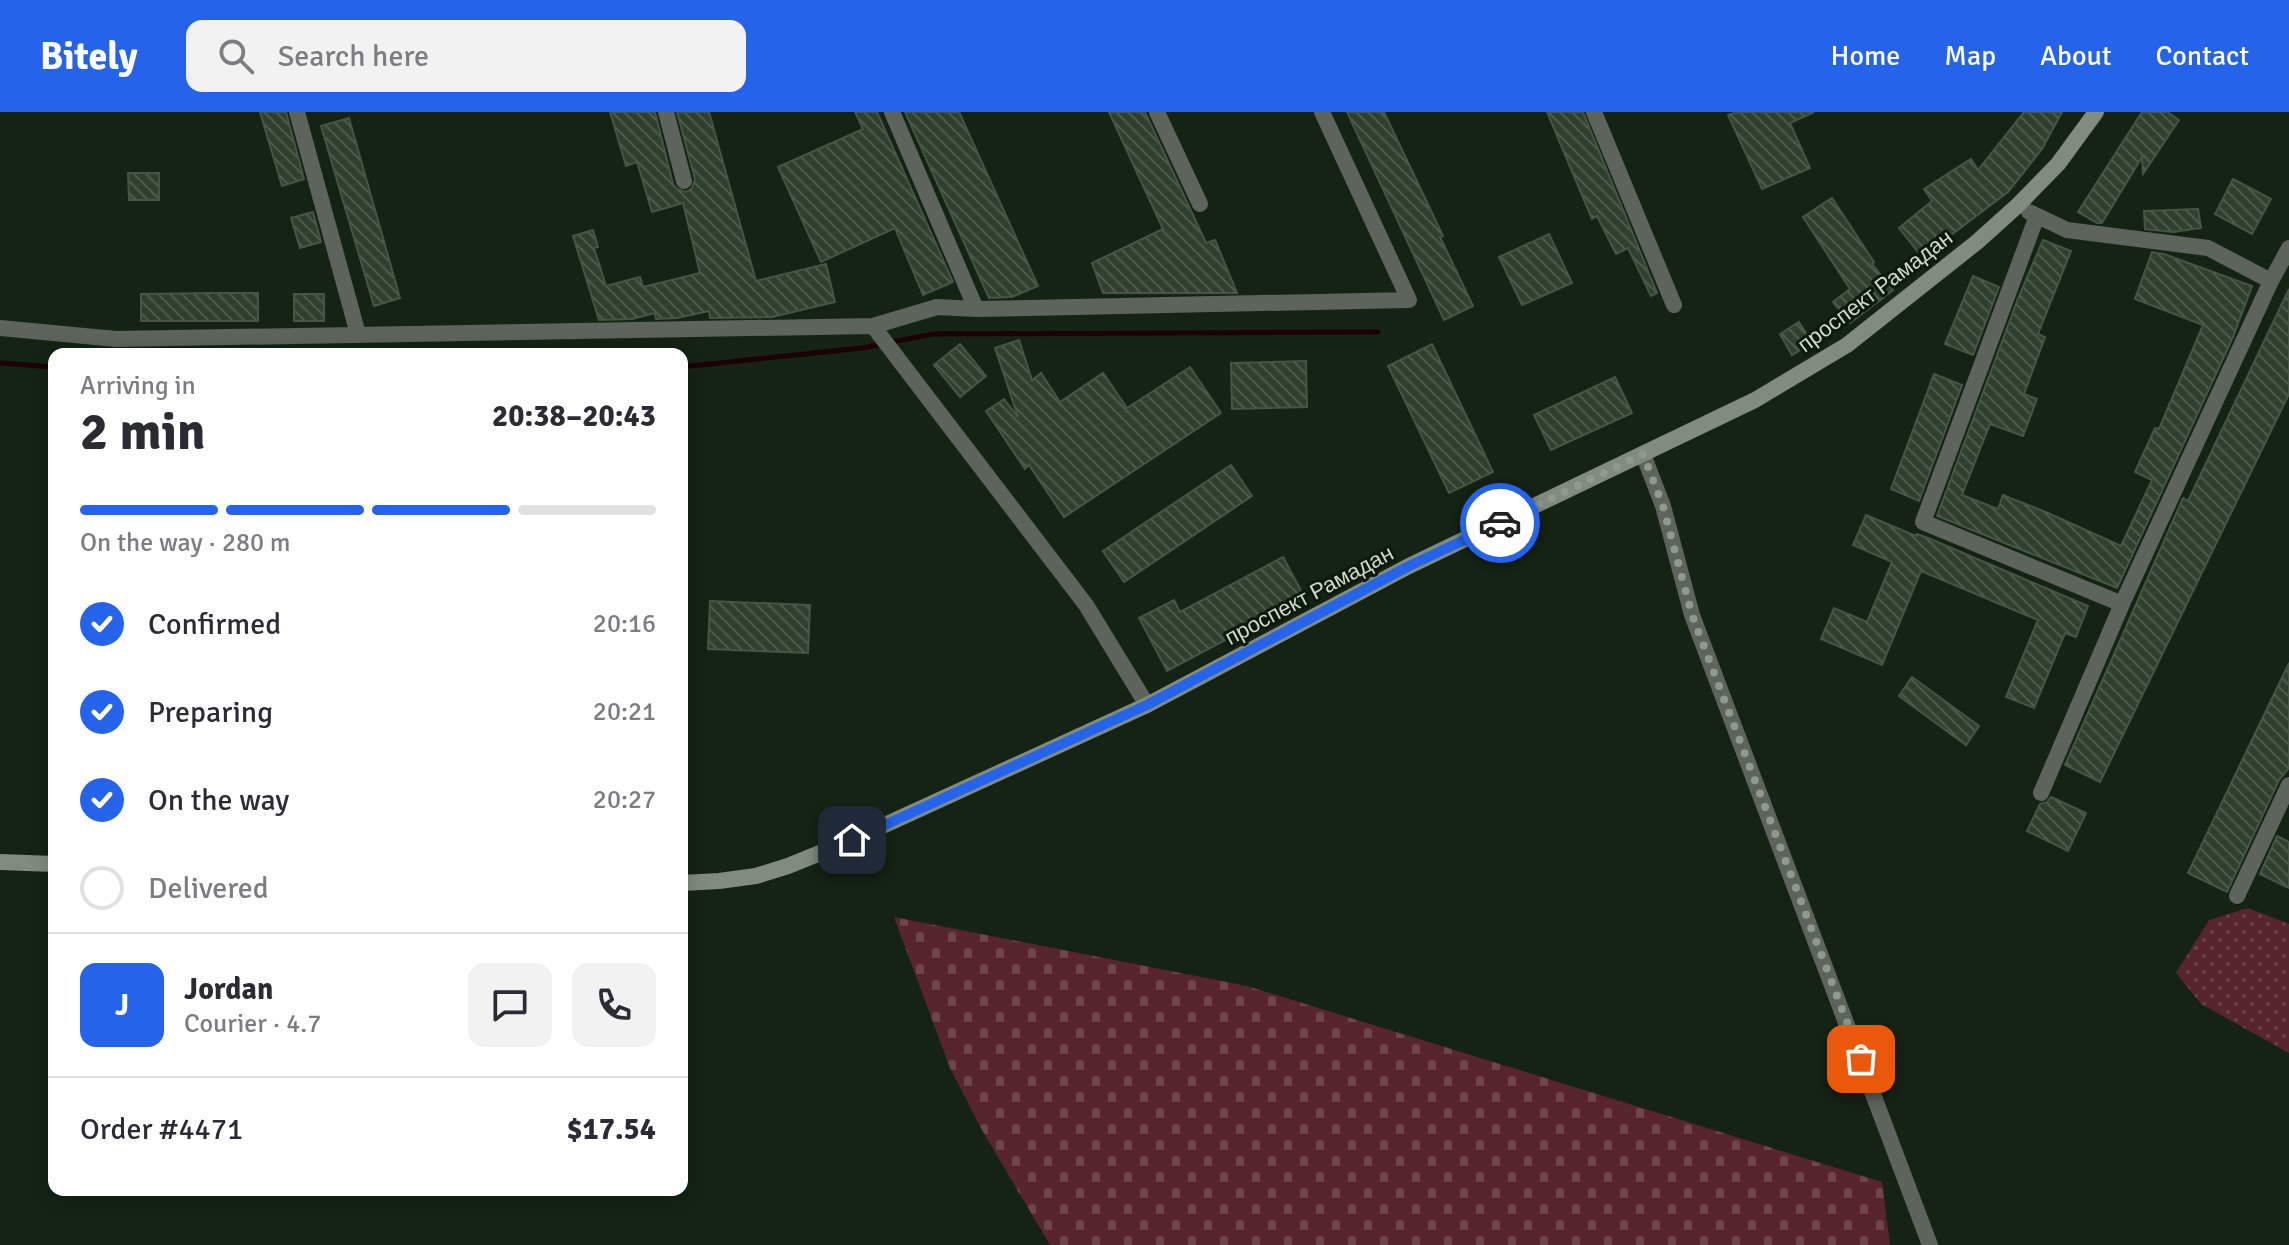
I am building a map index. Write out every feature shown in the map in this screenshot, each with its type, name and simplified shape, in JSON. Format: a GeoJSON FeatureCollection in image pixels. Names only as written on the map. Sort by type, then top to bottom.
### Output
{"type":"FeatureCollection","features":[{"type":"Feature","properties":{"kind":"main road","name":"проспект Рамадан"},"geometry":{"type":"LineString","coordinates":[[688,883],[731,880],[788,866],[1147,705],[1409,566],[1755,400],[1847,345],[1956,259],[2017,206],[2058,164],[2096,112]]}},
{"type":"Feature","properties":{"kind":"main road"},"geometry":{"type":"LineString","coordinates":[[0,862],[48,864]]}},
{"type":"Feature","properties":{"kind":"street"},"geometry":{"type":"LineString","coordinates":[[297,112],[358,334]]}},
{"type":"Feature","properties":{"kind":"street"},"geometry":{"type":"LineString","coordinates":[[666,112],[684,181]]}},
{"type":"Feature","properties":{"kind":"street"},"geometry":{"type":"LineString","coordinates":[[892,112],[976,309]]}},
{"type":"Feature","properties":{"kind":"street"},"geometry":{"type":"LineString","coordinates":[[1157,112],[1200,204]]}},
{"type":"Feature","properties":{"kind":"street"},"geometry":{"type":"LineString","coordinates":[[0,328],[116,339],[358,334],[877,332],[937,307],[976,309],[1409,300],[1322,112]]}},
{"type":"Feature","properties":{"kind":"street"},"geometry":{"type":"LineString","coordinates":[[1594,112],[1674,305]]}},
{"type":"Feature","properties":{"kind":"street"},"geometry":{"type":"LineString","coordinates":[[2017,206],[2067,230],[2208,248],[2271,281]]}},
{"type":"Feature","properties":{"kind":"street"},"geometry":{"type":"LineString","coordinates":[[2037,216],[1923,522],[2122,604]]}},
{"type":"Feature","properties":{"kind":"street"},"geometry":{"type":"LineString","coordinates":[[2041,793],[2122,604],[2289,248]]}},
{"type":"Feature","properties":{"kind":"street"},"geometry":{"type":"LineString","coordinates":[[877,332],[1086,605],[1147,705]]}},
{"type":"Feature","properties":{"kind":"street"},"geometry":{"type":"LineString","coordinates":[[1643,454],[1663,506],[1692,615],[1930,1245]]}},
{"type":"Feature","properties":{"kind":"street"},"geometry":{"type":"LineString","coordinates":[[2237,896],[2289,785]]}},
{"type":"Feature","properties":{"kind":"green space"},"geometry":{"type":"Polygon","coordinates":[[[2248,908],[2289,924],[2289,1053],[2201,1004],[2176,973],[2209,920],[2248,908]]]}},
{"type":"Feature","properties":{"kind":"green space"},"geometry":{"type":"Polygon","coordinates":[[[894,917],[1247,986],[1882,1182],[1890,1245],[1050,1245],[983,1132],[950,1068],[894,917]]]}},
{"type":"Feature","properties":{"kind":"building"},"geometry":{"type":"Polygon","coordinates":[[[260,112],[286,112],[304,179],[282,186],[260,112]]]}},
{"type":"Feature","properties":{"kind":"building"},"geometry":{"type":"Polygon","coordinates":[[[610,112],[655,112],[673,184],[686,192],[692,188],[695,179],[677,112],[709,112],[756,281],[826,264],[835,302],[772,317],[710,318],[709,311],[677,318],[656,319],[655,313],[632,319],[599,320],[573,236],[593,230],[598,247],[594,248],[606,286],[640,277],[643,287],[700,273],[683,203],[652,212],[637,162],[626,166],[610,112]]]}},
{"type":"Feature","properties":{"kind":"building"},"geometry":{"type":"Polygon","coordinates":[[[855,112],[877,112],[953,282],[923,295],[895,228],[821,262],[778,167],[863,129],[855,112]]]}},
{"type":"Feature","properties":{"kind":"building"},"geometry":{"type":"Polygon","coordinates":[[[905,112],[959,112],[1038,286],[1012,297],[989,298],[905,112]]]}},
{"type":"Feature","properties":{"kind":"building"},"geometry":{"type":"Polygon","coordinates":[[[1109,112],[1145,112],[1206,243],[1215,240],[1237,293],[1103,293],[1092,263],[1163,229],[1109,112]]]}},
{"type":"Feature","properties":{"kind":"building"},"geometry":{"type":"Polygon","coordinates":[[[1347,112],[1384,112],[1473,306],[1444,320],[1347,112]]]}},
{"type":"Feature","properties":{"kind":"building"},"geometry":{"type":"Polygon","coordinates":[[[1547,112],[1583,112],[1657,293],[1651,296],[1628,248],[1616,254],[1597,216],[1592,219],[1547,112]]]}},
{"type":"Feature","properties":{"kind":"building"},"geometry":{"type":"Polygon","coordinates":[[[1738,112],[1814,112],[1790,123],[1810,168],[1762,189],[1728,115],[1738,112]]]}},
{"type":"Feature","properties":{"kind":"building"},"geometry":{"type":"Polygon","coordinates":[[[2024,112],[2062,112],[2042,149],[2008,192],[1922,257],[1899,228],[1932,201],[1924,189],[1971,159],[1978,170],[2024,112]]]}},
{"type":"Feature","properties":{"kind":"building"},"geometry":{"type":"Polygon","coordinates":[[[2142,112],[2167,112],[2179,120],[2143,174],[2142,157],[2102,223],[2097,223],[2078,212],[2142,112]]]}},
{"type":"Feature","properties":{"kind":"building"},"geometry":{"type":"Polygon","coordinates":[[[349,118],[400,298],[374,306],[321,126],[349,118]]]}},
{"type":"Feature","properties":{"kind":"building"},"geometry":{"type":"Polygon","coordinates":[[[128,173],[159,173],[159,200],[129,200],[128,173]]]}},
{"type":"Feature","properties":{"kind":"building"},"geometry":{"type":"Polygon","coordinates":[[[2233,179],[2271,199],[2252,234],[2215,214],[2233,179]]]}},
{"type":"Feature","properties":{"kind":"building"},"geometry":{"type":"Polygon","coordinates":[[[1832,198],[1874,262],[1872,264],[1893,290],[1850,323],[1833,302],[1850,289],[1803,217],[1832,198]]]}},
{"type":"Feature","properties":{"kind":"building"},"geometry":{"type":"Polygon","coordinates":[[[2198,209],[2201,228],[2173,232],[2145,229],[2144,211],[2198,209]]]}},
{"type":"Feature","properties":{"kind":"building"},"geometry":{"type":"Polygon","coordinates":[[[313,212],[321,242],[300,248],[291,218],[313,212]]]}},
{"type":"Feature","properties":{"kind":"building"},"geometry":{"type":"Polygon","coordinates":[[[1549,234],[1572,283],[1522,305],[1499,257],[1549,234]]]}},
{"type":"Feature","properties":{"kind":"building"},"geometry":{"type":"Polygon","coordinates":[[[2043,240],[2071,251],[2038,334],[2045,337],[2024,394],[2037,399],[2023,436],[1990,424],[1962,495],[1998,509],[2003,495],[2121,546],[2152,480],[2135,472],[2155,428],[2159,429],[2203,325],[2135,299],[2152,252],[2252,286],[2233,337],[2117,588],[1937,516],[2043,240]]]}},
{"type":"Feature","properties":{"kind":"building"},"geometry":{"type":"Polygon","coordinates":[[[1973,276],[1999,287],[1973,355],[1945,344],[1973,276]]]}},
{"type":"Feature","properties":{"kind":"building"},"geometry":{"type":"Polygon","coordinates":[[[2289,289],[2289,394],[2100,782],[2065,765],[2183,498],[2188,501],[2289,289]]]}},
{"type":"Feature","properties":{"kind":"building"},"geometry":{"type":"Polygon","coordinates":[[[258,293],[258,321],[141,321],[141,294],[258,293]]]}},
{"type":"Feature","properties":{"kind":"building"},"geometry":{"type":"Polygon","coordinates":[[[294,294],[324,294],[324,321],[294,321],[294,294]]]}},
{"type":"Feature","properties":{"kind":"building"},"geometry":{"type":"Polygon","coordinates":[[[1799,322],[1812,343],[1792,355],[1780,334],[1799,322]]]}},
{"type":"Feature","properties":{"kind":"building"},"geometry":{"type":"Polygon","coordinates":[[[1019,340],[1032,380],[1041,373],[1060,402],[1103,373],[1127,408],[1190,367],[1221,413],[1064,517],[1029,465],[1025,469],[986,411],[1004,399],[1018,417],[995,348],[1019,340]]]}},
{"type":"Feature","properties":{"kind":"building"},"geometry":{"type":"Polygon","coordinates":[[[960,344],[986,376],[960,397],[934,365],[960,344]]]}},
{"type":"Feature","properties":{"kind":"building"},"geometry":{"type":"Polygon","coordinates":[[[1432,344],[1493,472],[1449,493],[1388,366],[1432,344]]]}},
{"type":"Feature","properties":{"kind":"building"},"geometry":{"type":"Polygon","coordinates":[[[1306,361],[1307,407],[1232,409],[1231,363],[1306,361]]]}},
{"type":"Feature","properties":{"kind":"building"},"geometry":{"type":"Polygon","coordinates":[[[1934,374],[1962,385],[1919,501],[1891,489],[1934,374]]]}},
{"type":"Feature","properties":{"kind":"building"},"geometry":{"type":"Polygon","coordinates":[[[1615,377],[1632,413],[1551,450],[1534,415],[1615,377]]]}},
{"type":"Feature","properties":{"kind":"building"},"geometry":{"type":"Polygon","coordinates":[[[1231,465],[1252,496],[1124,582],[1103,551],[1231,465]]]}},
{"type":"Feature","properties":{"kind":"building"},"geometry":{"type":"Polygon","coordinates":[[[1866,515],[2088,606],[2076,637],[2065,633],[2034,708],[2006,697],[2038,620],[1921,571],[1882,665],[1821,639],[1834,608],[1867,622],[1892,562],[1853,545],[1866,515]]]}},
{"type":"Feature","properties":{"kind":"building"},"geometry":{"type":"Polygon","coordinates":[[[1283,557],[1305,598],[1167,671],[1139,618],[1174,600],[1180,612],[1283,557]]]}},
{"type":"Feature","properties":{"kind":"building"},"geometry":{"type":"Polygon","coordinates":[[[710,601],[810,605],[808,653],[708,649],[710,601]]]}},
{"type":"Feature","properties":{"kind":"building"},"geometry":{"type":"Polygon","coordinates":[[[2289,663],[2289,768],[2279,780],[2227,892],[2188,873],[2289,663]]]}},
{"type":"Feature","properties":{"kind":"building"},"geometry":{"type":"Polygon","coordinates":[[[1912,677],[1979,726],[1966,745],[1899,696],[1912,677]]]}},
{"type":"Feature","properties":{"kind":"building"},"geometry":{"type":"Polygon","coordinates":[[[2051,797],[2086,813],[2068,851],[2027,831],[2040,804],[2051,797]]]}},
{"type":"Feature","properties":{"kind":"building"},"geometry":{"type":"Polygon","coordinates":[[[2277,836],[2289,842],[2289,888],[2260,874],[2277,836]]]}},
{"type":"Feature","properties":{"kind":"waterway"},"geometry":{"type":"LineString","coordinates":[[688,366],[862,348],[933,334],[1378,332]]}},
{"type":"Feature","properties":{"kind":"waterway"},"geometry":{"type":"LineString","coordinates":[[0,363],[48,367]]}},
{"type":"Feature","properties":{"kind":"way so far"},"geometry":{"type":"LineString","coordinates":[[1500,523],[1643,454],[1663,506],[1692,615],[1861,1059]]}},
{"type":"Feature","properties":{"kind":"route"},"geometry":{"type":"LineString","coordinates":[[852,840],[1147,705],[1409,566],[1500,523]]}}]}
